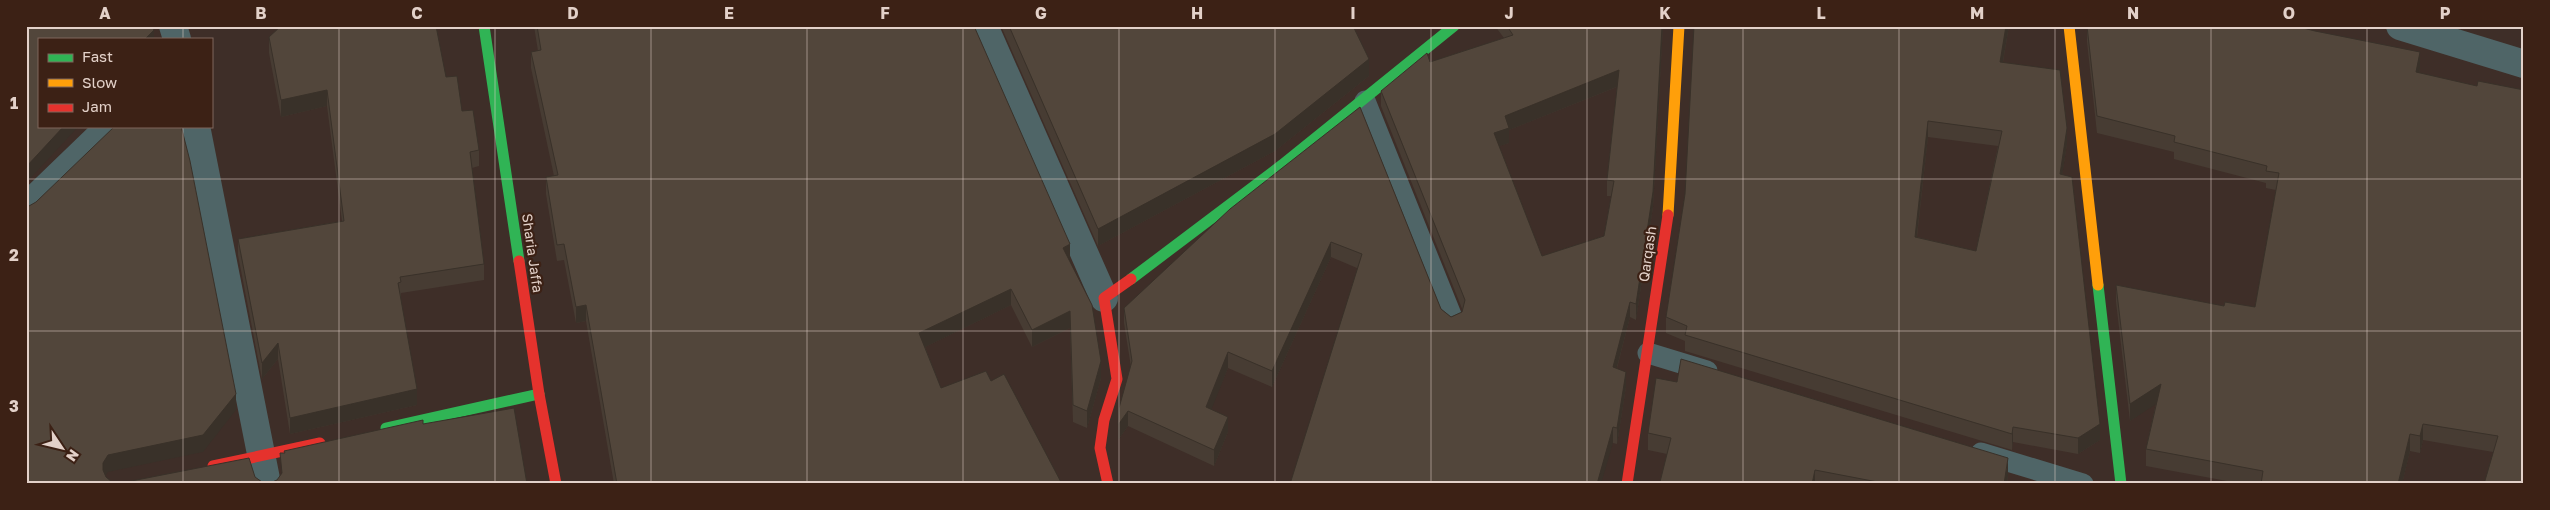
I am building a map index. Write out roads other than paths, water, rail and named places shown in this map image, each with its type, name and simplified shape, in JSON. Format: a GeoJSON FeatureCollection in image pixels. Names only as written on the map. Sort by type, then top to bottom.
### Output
{"type":"FeatureCollection","features":[{"type":"Feature","properties":{"kind":"street"},"geometry":{"type":"LineString","coordinates":[[173,26],[177,38]]}},
{"type":"Feature","properties":{"kind":"street","name":"Sharia Jaffa"},"geometry":{"type":"LineString","coordinates":[[484,26],[539,394],[556,484]]}},
{"type":"Feature","properties":{"kind":"street"},"geometry":{"type":"LineString","coordinates":[[984,26],[1104,298],[1117,379],[1104,420],[1100,448],[1108,484]]}},
{"type":"Feature","properties":{"kind":"street"},"geometry":{"type":"LineString","coordinates":[[1104,298],[1195,233],[1365,101],[1454,26]]}},
{"type":"Feature","properties":{"kind":"street","name":"Qarqash"},"geometry":{"type":"LineString","coordinates":[[1627,484],[1669,209],[1678,26]]}},
{"type":"Feature","properties":{"kind":"street"},"geometry":{"type":"LineString","coordinates":[[2070,26],[2121,484]]}},
{"type":"Feature","properties":{"kind":"street"},"geometry":{"type":"LineString","coordinates":[[2400,26],[2524,64]]}},
{"type":"Feature","properties":{"kind":"street"},"geometry":{"type":"LineString","coordinates":[[26,207],[108,128]]}},
{"type":"Feature","properties":{"kind":"street"},"geometry":{"type":"LineString","coordinates":[[196,128],[263,456],[267,484]]}},
{"type":"Feature","properties":{"kind":"street"},"geometry":{"type":"LineString","coordinates":[[377,430],[539,394]]}},
{"type":"Feature","properties":{"kind":"street"},"geometry":{"type":"LineString","coordinates":[[205,467],[330,441]]}},
{"type":"Feature","properties":{"kind":"lane"},"geometry":{"type":"LineString","coordinates":[[1365,101],[1453,320]]}},
{"type":"Feature","properties":{"kind":"lane"},"geometry":{"type":"LineString","coordinates":[[1648,353],[1724,375]]}},
{"type":"Feature","properties":{"kind":"lane"},"geometry":{"type":"LineString","coordinates":[[1960,447],[2084,484]]}}]}
